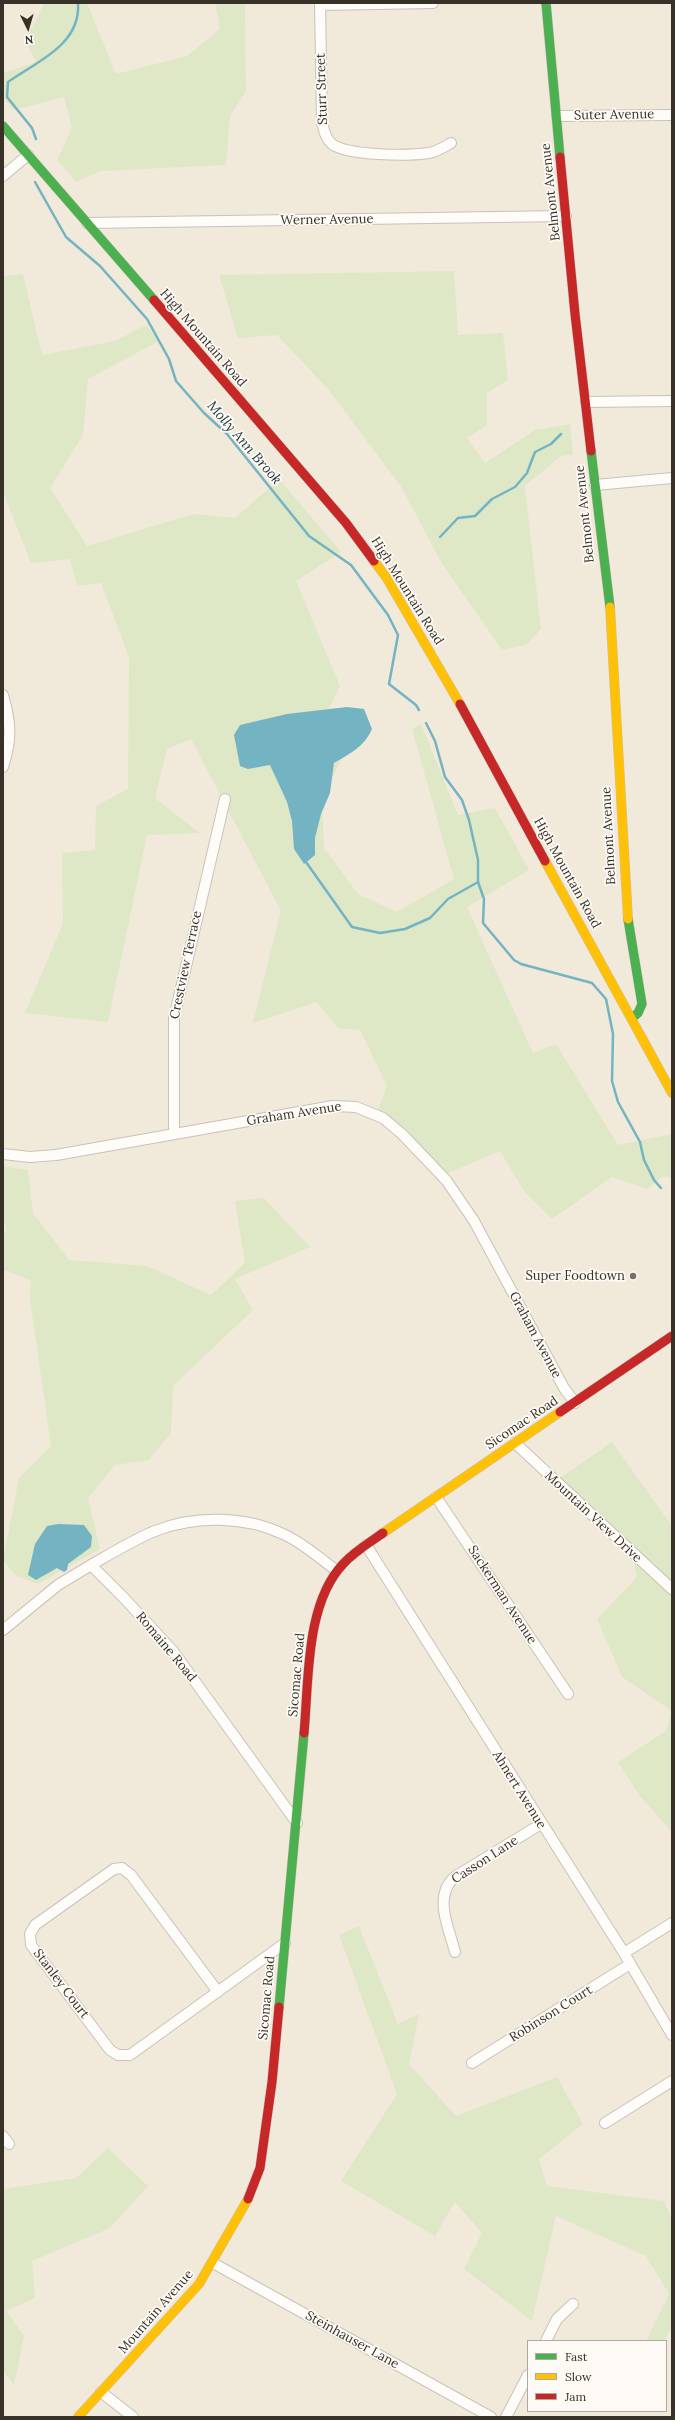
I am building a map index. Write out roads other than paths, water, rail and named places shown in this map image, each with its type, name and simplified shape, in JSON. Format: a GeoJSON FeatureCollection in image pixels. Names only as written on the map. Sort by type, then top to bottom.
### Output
{"type":"FeatureCollection","features":[{"type":"Feature","properties":{"kind":"street"},"geometry":{"type":"LineString","coordinates":[[320,4],[433,3]]}},
{"type":"Feature","properties":{"kind":"street","name":"Belmont Avenue"},"geometry":{"type":"LineString","coordinates":[[546,3],[566,216],[613,639],[626,904],[642,1004],[638,1013],[632,1018]]}},
{"type":"Feature","properties":{"kind":"street","name":"Sturr Street"},"geometry":{"type":"LineString","coordinates":[[320,4],[322,122],[326,138],[332,144],[351,152],[371,154],[430,153],[451,143]]}},
{"type":"Feature","properties":{"kind":"street","name":"Suter Avenue"},"geometry":{"type":"LineString","coordinates":[[556,116],[672,115]]}},
{"type":"Feature","properties":{"kind":"street","name":"High Mountain Road"},"geometry":{"type":"LineString","coordinates":[[3,126],[346,523],[386,577],[444,675],[672,1093]]}},
{"type":"Feature","properties":{"kind":"street"},"geometry":{"type":"LineString","coordinates":[[3,176],[28,155]]}},
{"type":"Feature","properties":{"kind":"street","name":"Werner Avenue"},"geometry":{"type":"LineString","coordinates":[[87,223],[566,216]]}},
{"type":"Feature","properties":{"kind":"street"},"geometry":{"type":"LineString","coordinates":[[586,402],[672,402]]}},
{"type":"Feature","properties":{"kind":"street"},"geometry":{"type":"LineString","coordinates":[[595,485],[672,478]]}},
{"type":"Feature","properties":{"kind":"street"},"geometry":{"type":"LineString","coordinates":[[3,695],[11,726],[9,747],[3,767]]}},
{"type":"Feature","properties":{"kind":"street","name":"Crestview Terrace"},"geometry":{"type":"LineString","coordinates":[[174,1134],[174,1018],[225,799]]}},
{"type":"Feature","properties":{"kind":"street","name":"Graham Avenue"},"geometry":{"type":"LineString","coordinates":[[3,1154],[30,1157],[56,1155],[333,1106],[356,1107],[383,1118],[402,1134],[446,1180],[474,1221],[564,1388],[575,1402]]}},
{"type":"Feature","properties":{"kind":"street","name":"Sicomac Road"},"geometry":{"type":"LineString","coordinates":[[251,2193],[260,2168],[266,2138],[316,1612],[336,1570],[366,1545],[672,1336]]}},
{"type":"Feature","properties":{"kind":"street","name":"Mountain View Drive"},"geometry":{"type":"LineString","coordinates":[[515,1444],[672,1589]]}},
{"type":"Feature","properties":{"kind":"street","name":"Sackerman Avenue"},"geometry":{"type":"LineString","coordinates":[[436,1497],[568,1694]]}},
{"type":"Feature","properties":{"kind":"street"},"geometry":{"type":"LineString","coordinates":[[3,1630],[58,1585],[155,1531],[171,1526],[219,1520],[249,1523],[283,1534],[336,1570]]}},
{"type":"Feature","properties":{"kind":"street","name":"Ahnert Avenue"},"geometry":{"type":"LineString","coordinates":[[366,1545],[541,1824],[624,1953],[672,2035]]}},
{"type":"Feature","properties":{"kind":"street","name":"Romaine Road"},"geometry":{"type":"LineString","coordinates":[[91,1566],[165,1641],[254,1761],[296,1824]]}},
{"type":"Feature","properties":{"kind":"street","name":"Casson Lane"},"geometry":{"type":"LineString","coordinates":[[455,1952],[443,1904],[444,1893],[448,1884],[456,1876],[541,1824]]}},
{"type":"Feature","properties":{"kind":"street","name":"Stanley Court"},"geometry":{"type":"LineString","coordinates":[[218,1992],[131,1875],[122,1868],[114,1869],[35,1925],[30,1934],[31,1945],[110,2050],[118,2055],[130,2055],[218,1992],[285,1943]]}},
{"type":"Feature","properties":{"kind":"street"},"geometry":{"type":"LineString","coordinates":[[624,1953],[672,1924]]}},
{"type":"Feature","properties":{"kind":"street","name":"Robinson Court"},"geometry":{"type":"LineString","coordinates":[[472,2063],[630,1964]]}},
{"type":"Feature","properties":{"kind":"street"},"geometry":{"type":"LineString","coordinates":[[605,2123],[672,2081]]}},
{"type":"Feature","properties":{"kind":"street","name":"Mountain Avenue"},"geometry":{"type":"LineString","coordinates":[[78,2417],[184,2303],[213,2263],[251,2193]]}},
{"type":"Feature","properties":{"kind":"street","name":"Steinhauser Lane"},"geometry":{"type":"LineString","coordinates":[[213,2263],[491,2417]]}},
{"type":"Feature","properties":{"kind":"street"},"geometry":{"type":"LineString","coordinates":[[546,2340],[557,2319],[573,2304]]}},
{"type":"Feature","properties":{"kind":"street"},"geometry":{"type":"LineString","coordinates":[[506,2417],[527,2377]]}},
{"type":"Feature","properties":{"kind":"street"},"geometry":{"type":"LineString","coordinates":[[101,2392],[133,2417]]}},
{"type":"Feature","properties":{"kind":"water"},"geometry":{"type":"Polygon","coordinates":[[[347,707],[364,709],[372,729],[361,745],[334,763],[330,793],[321,814],[315,838],[315,855],[304,864],[294,849],[292,821],[287,802],[270,765],[248,769],[240,766],[234,735],[240,725],[287,714],[347,707]]]}},
{"type":"Feature","properties":{"kind":"water"},"geometry":{"type":"Polygon","coordinates":[[[58,1524],[84,1525],[92,1536],[91,1547],[68,1564],[67,1570],[64,1572],[57,1568],[36,1580],[28,1575],[35,1544],[47,1526],[58,1524]]]}},
{"type":"Feature","properties":{"kind":"waterway","name":"Molly Ann Brook"},"geometry":{"type":"LineString","coordinates":[[36,139],[32,128],[7,97],[8,82],[55,51],[65,41],[77,18],[78,3]]}},
{"type":"Feature","properties":{"kind":"waterway","name":"Molly Ann Brook"},"geometry":{"type":"LineString","coordinates":[[35,182],[66,237],[100,266],[147,319],[169,359],[176,381],[204,413],[227,434],[309,536],[351,565],[388,615],[398,635],[389,684],[416,705],[419,710]]}},
{"type":"Feature","properties":{"kind":"waterway"},"geometry":{"type":"LineString","coordinates":[[440,537],[458,518],[475,516],[492,499],[515,487],[527,473],[535,452],[551,444],[561,434]]}},
{"type":"Feature","properties":{"kind":"waterway","name":"Molly Ann Brook"},"geometry":{"type":"LineString","coordinates":[[426,723],[435,741],[445,777],[462,800],[469,820],[478,860],[478,882],[484,899],[483,923],[514,960],[521,964],[592,983],[606,999],[613,1034],[612,1081],[618,1102],[640,1142],[644,1160],[654,1180],[661,1188]]}},
{"type":"Feature","properties":{"kind":"waterway"},"geometry":{"type":"LineString","coordinates":[[306,862],[352,927],[380,933],[405,929],[430,918],[448,899],[478,882]]}},
{"type":"Feature","properties":{"kind":"place","name":"Super Foodtown"},"geometry":{"type":"Point","coordinates":[633,1276]}}]}
